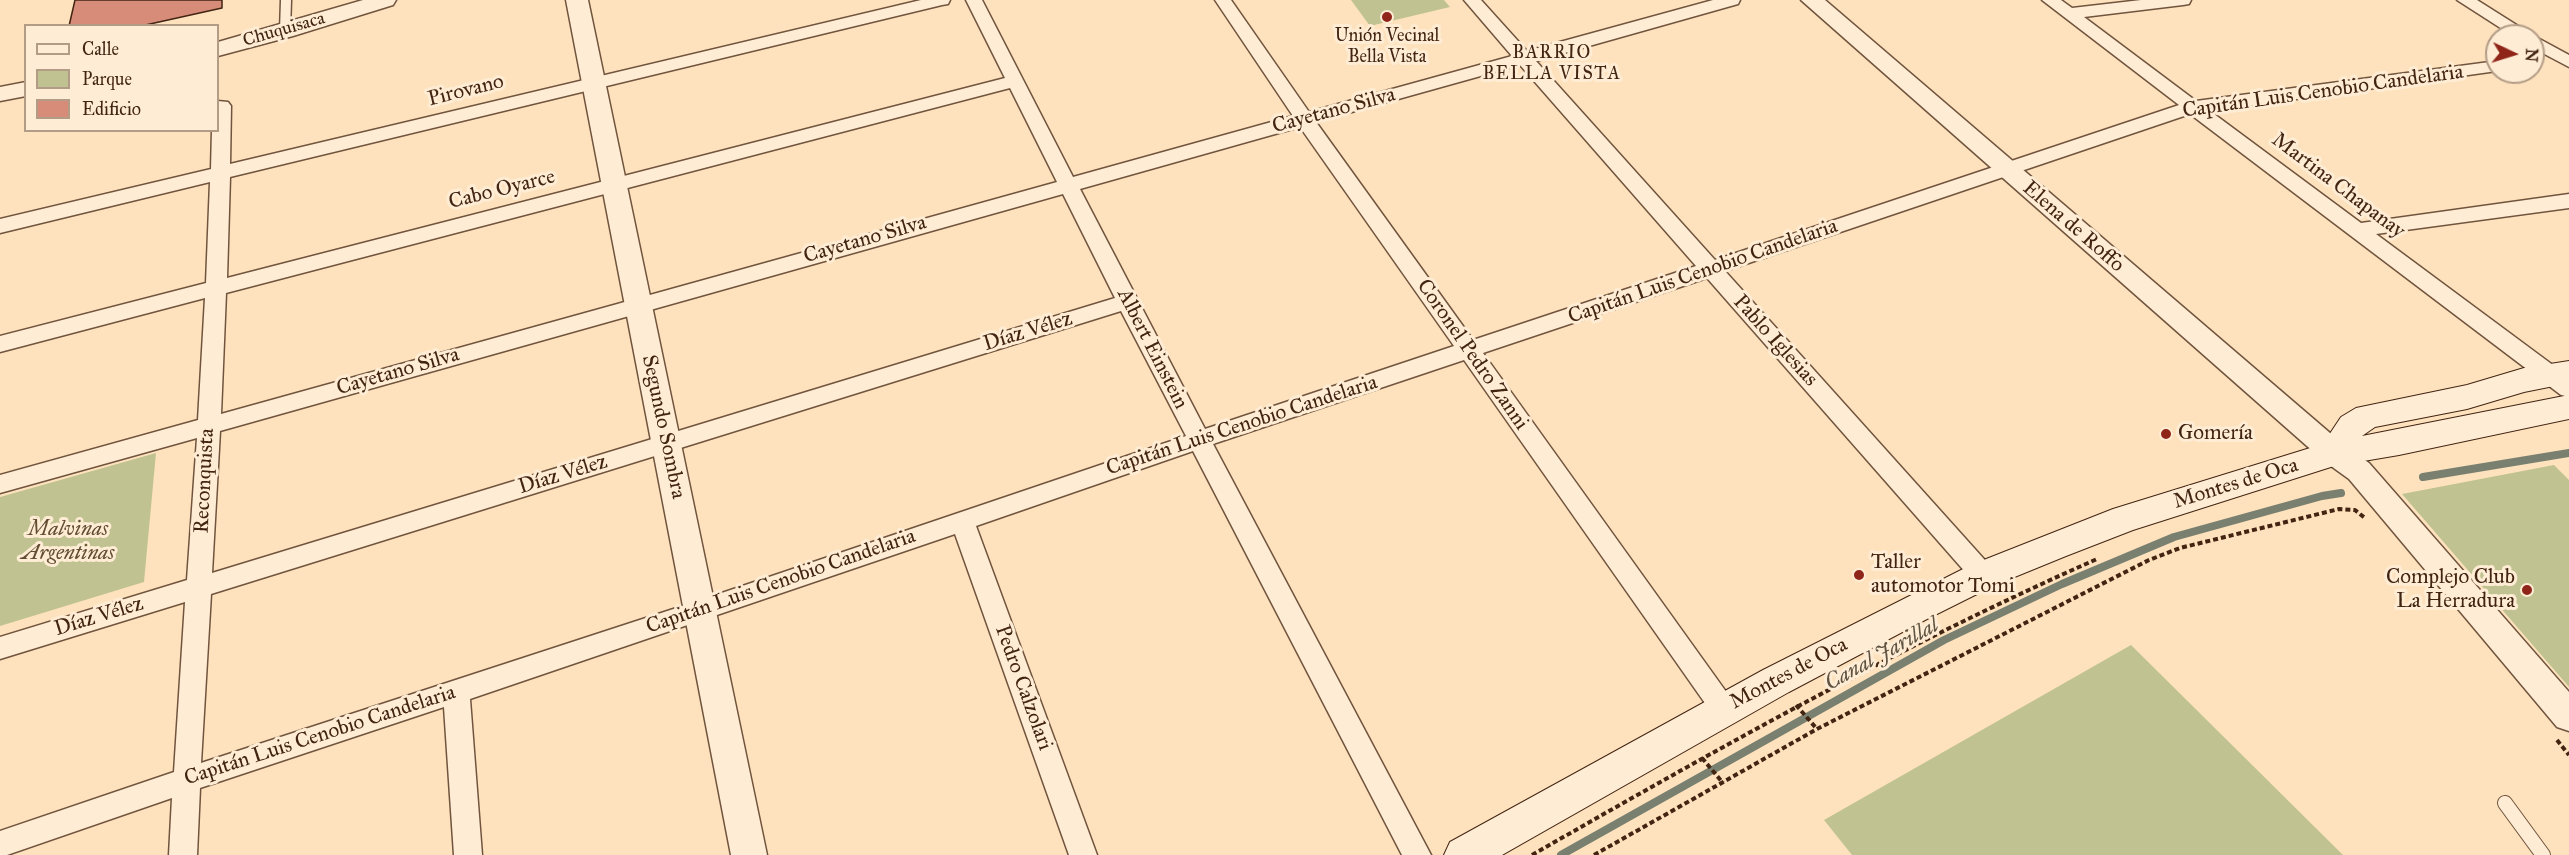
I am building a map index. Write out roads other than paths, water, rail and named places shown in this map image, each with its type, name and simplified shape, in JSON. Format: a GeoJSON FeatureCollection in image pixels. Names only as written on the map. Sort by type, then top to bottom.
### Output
{"type":"FeatureCollection","features":[{"type":"Feature","properties":{"kind":"main road"},"geometry":{"type":"LineString","coordinates":[[2334,453],[2352,426],[2367,417],[2562,379]]}},
{"type":"Feature","properties":{"kind":"main road","name":"Montes de Oca"},"geometry":{"type":"LineString","coordinates":[[1464,855],[1723,708],[1983,575],[2125,519],[2334,453],[2399,443],[2569,407]]}},
{"type":"Feature","properties":{"kind":"street","name":"Chuquisaca"},"geometry":{"type":"LineString","coordinates":[[219,49],[385,0]]}},
{"type":"Feature","properties":{"kind":"street","name":"Segundo Sombra"},"geometry":{"type":"LineString","coordinates":[[577,0],[749,855]]}},
{"type":"Feature","properties":{"kind":"street","name":"Pirovano"},"geometry":{"type":"LineString","coordinates":[[0,226],[942,0]]}},
{"type":"Feature","properties":{"kind":"street","name":"Albert Einstein"},"geometry":{"type":"LineString","coordinates":[[974,0],[1127,302],[1417,855]]}},
{"type":"Feature","properties":{"kind":"street","name":"Coronel Pedro Zanni"},"geometry":{"type":"LineString","coordinates":[[1223,0],[1305,120],[1723,708]]}},
{"type":"Feature","properties":{"kind":"street","name":"Pablo Iglesias"},"geometry":{"type":"LineString","coordinates":[[1472,0],[1983,575]]}},
{"type":"Feature","properties":{"kind":"street","name":"Cayetano Silva"},"geometry":{"type":"LineString","coordinates":[[0,484],[1732,0]]}},
{"type":"Feature","properties":{"kind":"street","name":"Elena de Roffo"},"geometry":{"type":"LineString","coordinates":[[1812,0],[2334,453],[2359,471],[2569,716]]}},
{"type":"Feature","properties":{"kind":"street","name":"Martina Chapanay"},"geometry":{"type":"LineString","coordinates":[[2050,0],[2357,231],[2562,379]]}},
{"type":"Feature","properties":{"kind":"street"},"geometry":{"type":"LineString","coordinates":[[2069,14],[2183,0]]}},
{"type":"Feature","properties":{"kind":"street"},"geometry":{"type":"LineString","coordinates":[[2465,0],[2505,24]]}},
{"type":"Feature","properties":{"kind":"street"},"geometry":{"type":"LineString","coordinates":[[2545,48],[2566,59]]}},
{"type":"Feature","properties":{"kind":"street"},"geometry":{"type":"LineString","coordinates":[[2545,60],[2566,59]]}},
{"type":"Feature","properties":{"kind":"street","name":"Capitán Luis Cenobio Candelaria"},"geometry":{"type":"LineString","coordinates":[[0,844],[701,611],[962,520],[2193,107],[2485,68]]}},
{"type":"Feature","properties":{"kind":"street","name":"Cabo Oyarce"},"geometry":{"type":"LineString","coordinates":[[0,344],[1015,81]]}},
{"type":"Feature","properties":{"kind":"street"},"geometry":{"type":"LineString","coordinates":[[0,94],[24,88]]}},
{"type":"Feature","properties":{"kind":"street","name":"Reconquista"},"geometry":{"type":"LineString","coordinates":[[183,855],[208,425],[221,173],[222,106]]}},
{"type":"Feature","properties":{"kind":"street"},"geometry":{"type":"LineString","coordinates":[[2357,231],[2569,201]]}},
{"type":"Feature","properties":{"kind":"street","name":"Díaz Vélez"},"geometry":{"type":"LineString","coordinates":[[0,648],[1127,302]]}},
{"type":"Feature","properties":{"kind":"street","name":"Pedro Calzolari"},"geometry":{"type":"LineString","coordinates":[[962,520],[1083,855]]}},
{"type":"Feature","properties":{"kind":"street"},"geometry":{"type":"LineString","coordinates":[[456,691],[468,855]]}},
{"type":"Feature","properties":{"kind":"lane"},"geometry":{"type":"LineString","coordinates":[[285,31],[286,0]]}},
{"type":"Feature","properties":{"kind":"lane"},"geometry":{"type":"LineString","coordinates":[[2505,803],[2543,855]]}},
{"type":"Feature","properties":{"kind":"waterway","name":"Canal Jarillal"},"geometry":{"type":"LineString","coordinates":[[2423,477],[2569,453]]}},
{"type":"Feature","properties":{"kind":"waterway","name":"Canal Jarillal"},"geometry":{"type":"LineString","coordinates":[[1561,855],[1944,640],[2062,584],[2174,537],[2322,496],[2341,493]]}},
{"type":"Feature","properties":{"kind":"place","name":"Unión Vecinal Bella Vista"},"geometry":{"type":"Point","coordinates":[1387,17]}},
{"type":"Feature","properties":{"kind":"place","name":"Gomería"},"geometry":{"type":"Point","coordinates":[2166,434]}},
{"type":"Feature","properties":{"kind":"place","name":"Taller automotor Tomi"},"geometry":{"type":"Point","coordinates":[1859,575]}},
{"type":"Feature","properties":{"kind":"place","name":"Complejo Club La Herradura"},"geometry":{"type":"Point","coordinates":[2527,590]}},
{"type":"Feature","properties":{"kind":"district","name":"BARRIO BELLA VISTA"},"geometry":{"type":"Point","coordinates":[1552,64]}},
{"type":"Feature","properties":{"kind":"park label","name":"Malvinas Argentinas"},"geometry":{"type":"Point","coordinates":[68,542]}}]}
